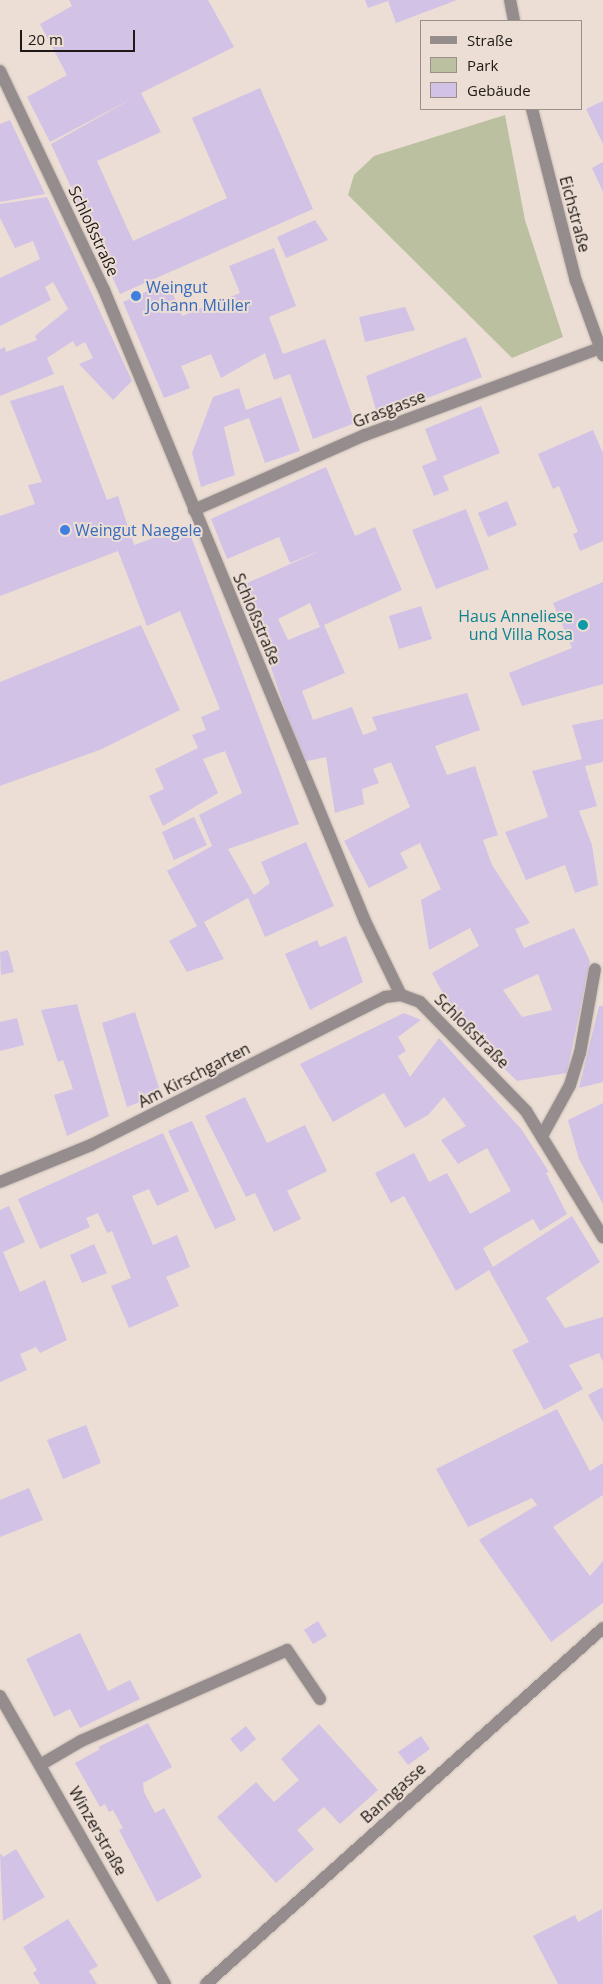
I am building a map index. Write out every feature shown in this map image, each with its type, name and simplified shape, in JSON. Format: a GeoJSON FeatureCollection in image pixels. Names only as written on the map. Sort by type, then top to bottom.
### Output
{"type":"FeatureCollection","features":[{"type":"Feature","properties":{"kind":"street"},"geometry":{"type":"LineString","coordinates":[[510,0],[514,20]]}},
{"type":"Feature","properties":{"kind":"street","name":"Schloßstraße"},"geometry":{"type":"LineString","coordinates":[[0,71],[104,290],[364,921],[401,995],[420,1002],[484,1064],[526,1111],[603,1237]]}},
{"type":"Feature","properties":{"kind":"street","name":"Eichstraße"},"geometry":{"type":"LineString","coordinates":[[532,110],[556,211],[601,352]]}},
{"type":"Feature","properties":{"kind":"street","name":"Grasgasse"},"geometry":{"type":"LineString","coordinates":[[194,510],[364,435],[601,352]]}},
{"type":"Feature","properties":{"kind":"street"},"geometry":{"type":"LineString","coordinates":[[542,1136],[570,1085],[580,1054],[595,970]]}},
{"type":"Feature","properties":{"kind":"street","name":"Am Kirschgarten"},"geometry":{"type":"LineString","coordinates":[[0,1182],[92,1145],[385,997],[401,995]]}},
{"type":"Feature","properties":{"kind":"street","name":"Banngasse"},"geometry":{"type":"LineString","coordinates":[[206,1984],[603,1628]]}},
{"type":"Feature","properties":{"kind":"street"},"geometry":{"type":"LineString","coordinates":[[40,1765],[81,1741],[286,1650],[320,1699]]}},
{"type":"Feature","properties":{"kind":"street","name":"Winzerstraße"},"geometry":{"type":"LineString","coordinates":[[0,1696],[165,1984]]}},
{"type":"Feature","properties":{"kind":"green space"},"geometry":{"type":"Polygon","coordinates":[[[505,115],[525,220],[563,337],[512,358],[348,195],[354,175],[374,156],[505,115]]]}},
{"type":"Feature","properties":{"kind":"building"},"geometry":{"type":"Polygon","coordinates":[[[69,0],[208,0],[234,47],[141,93],[161,132],[97,161],[133,241],[227,198],[192,118],[260,88],[313,209],[120,294],[51,144],[137,96],[50,142],[27,97],[67,75],[40,24],[72,6],[69,0]]]}},
{"type":"Feature","properties":{"kind":"building"},"geometry":{"type":"Polygon","coordinates":[[[365,0],[457,0],[396,23],[388,1],[368,8],[365,0]]]}},
{"type":"Feature","properties":{"kind":"building"},"geometry":{"type":"Polygon","coordinates":[[[603,101],[603,144],[586,109],[603,101]]]}},
{"type":"Feature","properties":{"kind":"building"},"geometry":{"type":"Polygon","coordinates":[[[10,120],[45,194],[0,202],[0,124],[10,120]]]}},
{"type":"Feature","properties":{"kind":"building"},"geometry":{"type":"Polygon","coordinates":[[[603,162],[603,192],[592,168],[603,162]]]}},
{"type":"Feature","properties":{"kind":"building"},"geometry":{"type":"Polygon","coordinates":[[[47,197],[132,381],[113,400],[79,364],[93,358],[85,342],[76,347],[73,341],[47,358],[54,374],[0,396],[0,349],[5,347],[6,352],[37,340],[35,336],[68,309],[53,282],[45,287],[51,300],[0,326],[0,278],[40,259],[33,241],[15,248],[0,218],[0,204],[47,197]]]}},
{"type":"Feature","properties":{"kind":"building"},"geometry":{"type":"Polygon","coordinates":[[[315,220],[328,240],[286,258],[277,237],[315,220]]]}},
{"type":"Feature","properties":{"kind":"building"},"geometry":{"type":"Polygon","coordinates":[[[274,248],[296,306],[269,317],[283,354],[325,339],[355,423],[313,439],[290,374],[274,380],[265,353],[221,378],[211,354],[181,366],[190,388],[164,398],[123,302],[168,282],[182,316],[240,293],[229,266],[274,248]]]}},
{"type":"Feature","properties":{"kind":"building"},"geometry":{"type":"Polygon","coordinates":[[[405,307],[415,330],[365,342],[359,317],[405,307]]]}},
{"type":"Feature","properties":{"kind":"building"},"geometry":{"type":"Polygon","coordinates":[[[466,337],[482,377],[378,417],[366,376],[466,337]]]}},
{"type":"Feature","properties":{"kind":"building"},"geometry":{"type":"Polygon","coordinates":[[[63,385],[107,500],[118,496],[134,545],[187,526],[299,824],[228,849],[254,895],[270,883],[261,862],[306,842],[334,906],[265,937],[248,898],[204,922],[224,959],[187,972],[169,941],[197,926],[167,871],[212,846],[199,815],[242,793],[225,751],[203,759],[218,793],[163,826],[149,796],[164,789],[155,769],[198,748],[192,735],[206,730],[201,717],[220,709],[180,611],[147,626],[118,551],[0,596],[0,516],[35,504],[28,485],[42,482],[10,401],[63,385]]]}},
{"type":"Feature","properties":{"kind":"building"},"geometry":{"type":"Polygon","coordinates":[[[239,388],[246,410],[281,397],[300,451],[265,463],[249,418],[224,427],[235,475],[201,487],[192,453],[213,397],[239,388]]]}},
{"type":"Feature","properties":{"kind":"building"},"geometry":{"type":"Polygon","coordinates":[[[481,406],[500,453],[443,476],[449,490],[434,496],[422,466],[437,460],[425,429],[481,406]]]}},
{"type":"Feature","properties":{"kind":"building"},"geometry":{"type":"Polygon","coordinates":[[[593,430],[603,453],[603,541],[580,551],[573,534],[578,532],[559,486],[553,489],[538,454],[593,430]]]}},
{"type":"Feature","properties":{"kind":"building"},"geometry":{"type":"Polygon","coordinates":[[[326,467],[355,536],[375,527],[402,590],[324,625],[345,673],[302,691],[313,720],[352,707],[363,735],[377,730],[372,717],[467,693],[480,730],[435,746],[447,775],[475,766],[498,835],[483,840],[492,865],[530,923],[515,929],[524,948],[574,928],[590,961],[567,1073],[517,1081],[460,1025],[432,973],[479,946],[470,928],[429,950],[421,900],[441,889],[420,843],[400,853],[408,868],[369,888],[344,841],[410,807],[391,762],[373,769],[379,783],[362,789],[364,804],[335,813],[326,757],[303,762],[265,650],[238,587],[327,548],[290,563],[279,537],[227,559],[211,519],[326,467]],[[310,603],[278,619],[288,640],[320,627],[310,603]],[[538,974],[503,990],[522,1017],[552,1010],[538,974]]]}},
{"type":"Feature","properties":{"kind":"building"},"geometry":{"type":"Polygon","coordinates":[[[507,501],[517,525],[488,537],[478,513],[507,501]]]}},
{"type":"Feature","properties":{"kind":"building"},"geometry":{"type":"Polygon","coordinates":[[[466,509],[489,569],[436,589],[412,530],[466,509]]]}},
{"type":"Feature","properties":{"kind":"building","name":"Haus Anneliese und Villa Rosa"},"geometry":{"type":"Polygon","coordinates":[[[603,582],[603,684],[522,706],[509,673],[572,648],[553,603],[603,582]]]}},
{"type":"Feature","properties":{"kind":"building"},"geometry":{"type":"Polygon","coordinates":[[[421,606],[432,639],[399,649],[389,616],[421,606]]]}},
{"type":"Feature","properties":{"kind":"building"},"geometry":{"type":"Polygon","coordinates":[[[141,625],[180,710],[102,749],[0,786],[0,682],[141,625]]]}},
{"type":"Feature","properties":{"kind":"building"},"geometry":{"type":"Polygon","coordinates":[[[603,719],[603,762],[585,766],[597,806],[579,811],[592,845],[598,885],[575,893],[565,865],[526,880],[505,832],[548,817],[532,771],[582,759],[572,725],[603,719]]]}},
{"type":"Feature","properties":{"kind":"building"},"geometry":{"type":"Polygon","coordinates":[[[194,817],[207,845],[174,860],[162,832],[194,817]]]}},
{"type":"Feature","properties":{"kind":"building"},"geometry":{"type":"Polygon","coordinates":[[[346,936],[363,982],[310,1010],[285,954],[317,940],[320,947],[346,936]]]}},
{"type":"Feature","properties":{"kind":"building"},"geometry":{"type":"Polygon","coordinates":[[[8,950],[14,972],[1,975],[0,952],[8,950]]]}},
{"type":"Feature","properties":{"kind":"building"},"geometry":{"type":"Polygon","coordinates":[[[77,1004],[109,1116],[67,1136],[54,1095],[73,1089],[63,1060],[58,1062],[41,1010],[77,1004]]]}},
{"type":"Feature","properties":{"kind":"building"},"geometry":{"type":"Polygon","coordinates":[[[599,1006],[603,1006],[603,1082],[579,1088],[599,1006]]]}},
{"type":"Feature","properties":{"kind":"building"},"geometry":{"type":"Polygon","coordinates":[[[135,1012],[161,1094],[127,1107],[102,1023],[135,1012]]]}},
{"type":"Feature","properties":{"kind":"building"},"geometry":{"type":"Polygon","coordinates":[[[404,1013],[421,1020],[398,1037],[406,1051],[398,1056],[410,1077],[439,1038],[522,1130],[549,1172],[546,1173],[567,1214],[540,1231],[533,1219],[483,1248],[493,1267],[572,1216],[600,1262],[546,1298],[565,1328],[603,1317],[603,1362],[599,1353],[569,1365],[583,1389],[544,1410],[512,1350],[529,1342],[489,1270],[456,1291],[404,1196],[391,1203],[375,1173],[414,1153],[429,1182],[447,1173],[470,1214],[511,1191],[487,1148],[458,1164],[441,1140],[466,1126],[444,1097],[428,1115],[405,1128],[384,1093],[333,1122],[300,1064],[404,1013]]]}},
{"type":"Feature","properties":{"kind":"building"},"geometry":{"type":"Polygon","coordinates":[[[17,1018],[24,1045],[0,1051],[0,1022],[17,1018]]]}},
{"type":"Feature","properties":{"kind":"building"},"geometry":{"type":"Polygon","coordinates":[[[245,1097],[267,1143],[305,1125],[327,1171],[287,1191],[301,1219],[274,1232],[255,1193],[246,1197],[205,1116],[245,1097]]]}},
{"type":"Feature","properties":{"kind":"building"},"geometry":{"type":"Polygon","coordinates":[[[603,1103],[603,1204],[579,1159],[568,1120],[603,1103]]]}},
{"type":"Feature","properties":{"kind":"building"},"geometry":{"type":"Polygon","coordinates":[[[192,1121],[236,1220],[215,1229],[168,1131],[192,1121]]]}},
{"type":"Feature","properties":{"kind":"building"},"geometry":{"type":"Polygon","coordinates":[[[163,1133],[189,1191],[157,1206],[149,1189],[132,1196],[153,1245],[177,1235],[190,1267],[166,1277],[179,1306],[129,1328],[111,1286],[131,1278],[112,1231],[107,1233],[98,1213],[86,1218],[90,1227],[40,1249],[18,1199],[163,1133]]]}},
{"type":"Feature","properties":{"kind":"building"},"geometry":{"type":"Polygon","coordinates":[[[9,1206],[25,1242],[3,1252],[20,1292],[45,1280],[67,1340],[40,1353],[36,1347],[20,1354],[27,1370],[0,1382],[0,1210],[9,1206]]]}},
{"type":"Feature","properties":{"kind":"building"},"geometry":{"type":"Polygon","coordinates":[[[94,1244],[107,1273],[82,1283],[70,1255],[94,1244]]]}},
{"type":"Feature","properties":{"kind":"building"},"geometry":{"type":"Polygon","coordinates":[[[603,1387],[603,1422],[588,1395],[603,1387]]]}},
{"type":"Feature","properties":{"kind":"building"},"geometry":{"type":"Polygon","coordinates":[[[557,1409],[590,1471],[603,1463],[603,1495],[553,1527],[590,1576],[603,1561],[603,1603],[551,1642],[479,1540],[537,1505],[532,1498],[468,1527],[436,1469],[557,1409]]]}},
{"type":"Feature","properties":{"kind":"building"},"geometry":{"type":"Polygon","coordinates":[[[86,1425],[101,1463],[63,1479],[47,1440],[86,1425]]]}},
{"type":"Feature","properties":{"kind":"building"},"geometry":{"type":"Polygon","coordinates":[[[29,1488],[43,1520],[0,1537],[0,1500],[29,1488]]]}},
{"type":"Feature","properties":{"kind":"building"},"geometry":{"type":"Polygon","coordinates":[[[318,1621],[327,1636],[313,1644],[304,1630],[318,1621]]]}},
{"type":"Feature","properties":{"kind":"building"},"geometry":{"type":"Polygon","coordinates":[[[80,1633],[108,1691],[130,1680],[140,1699],[80,1728],[70,1709],[54,1717],[26,1659],[80,1633]]]}},
{"type":"Feature","properties":{"kind":"building"},"geometry":{"type":"Polygon","coordinates":[[[148,1723],[172,1767],[143,1783],[144,1792],[155,1813],[164,1808],[202,1877],[157,1902],[119,1830],[123,1828],[113,1810],[109,1812],[105,1804],[100,1807],[75,1763],[100,1749],[98,1747],[148,1723]]]}},
{"type":"Feature","properties":{"kind":"building"},"geometry":{"type":"Polygon","coordinates":[[[319,1724],[378,1790],[340,1824],[324,1807],[297,1830],[314,1849],[276,1883],[217,1817],[256,1782],[274,1802],[299,1780],[281,1759],[319,1724]]]}},
{"type":"Feature","properties":{"kind":"building"},"geometry":{"type":"Polygon","coordinates":[[[246,1726],[256,1739],[241,1752],[230,1739],[246,1726]]]}},
{"type":"Feature","properties":{"kind":"building"},"geometry":{"type":"Polygon","coordinates":[[[421,1736],[430,1749],[408,1765],[398,1752],[421,1736]]]}},
{"type":"Feature","properties":{"kind":"building"},"geometry":{"type":"Polygon","coordinates":[[[16,1849],[45,1897],[3,1921],[0,1853],[3,1857],[16,1849]]]}},
{"type":"Feature","properties":{"kind":"building"},"geometry":{"type":"Polygon","coordinates":[[[602,1909],[603,1984],[558,1984],[533,1936],[575,1915],[578,1922],[602,1909]]]}},
{"type":"Feature","properties":{"kind":"building"},"geometry":{"type":"Polygon","coordinates":[[[68,1919],[98,1966],[89,1971],[97,1984],[40,1984],[33,1973],[37,1970],[23,1947],[68,1919]]]}},
{"type":"Feature","properties":{"kind":"place","name":"Weingut Johann Müller"},"geometry":{"type":"Point","coordinates":[136,296]}},
{"type":"Feature","properties":{"kind":"place","name":"Weingut Naegele"},"geometry":{"type":"Point","coordinates":[65,530]}},
{"type":"Feature","properties":{"kind":"place","name":"Haus Anneliese und Villa Rosa"},"geometry":{"type":"Point","coordinates":[583,625]}}]}
